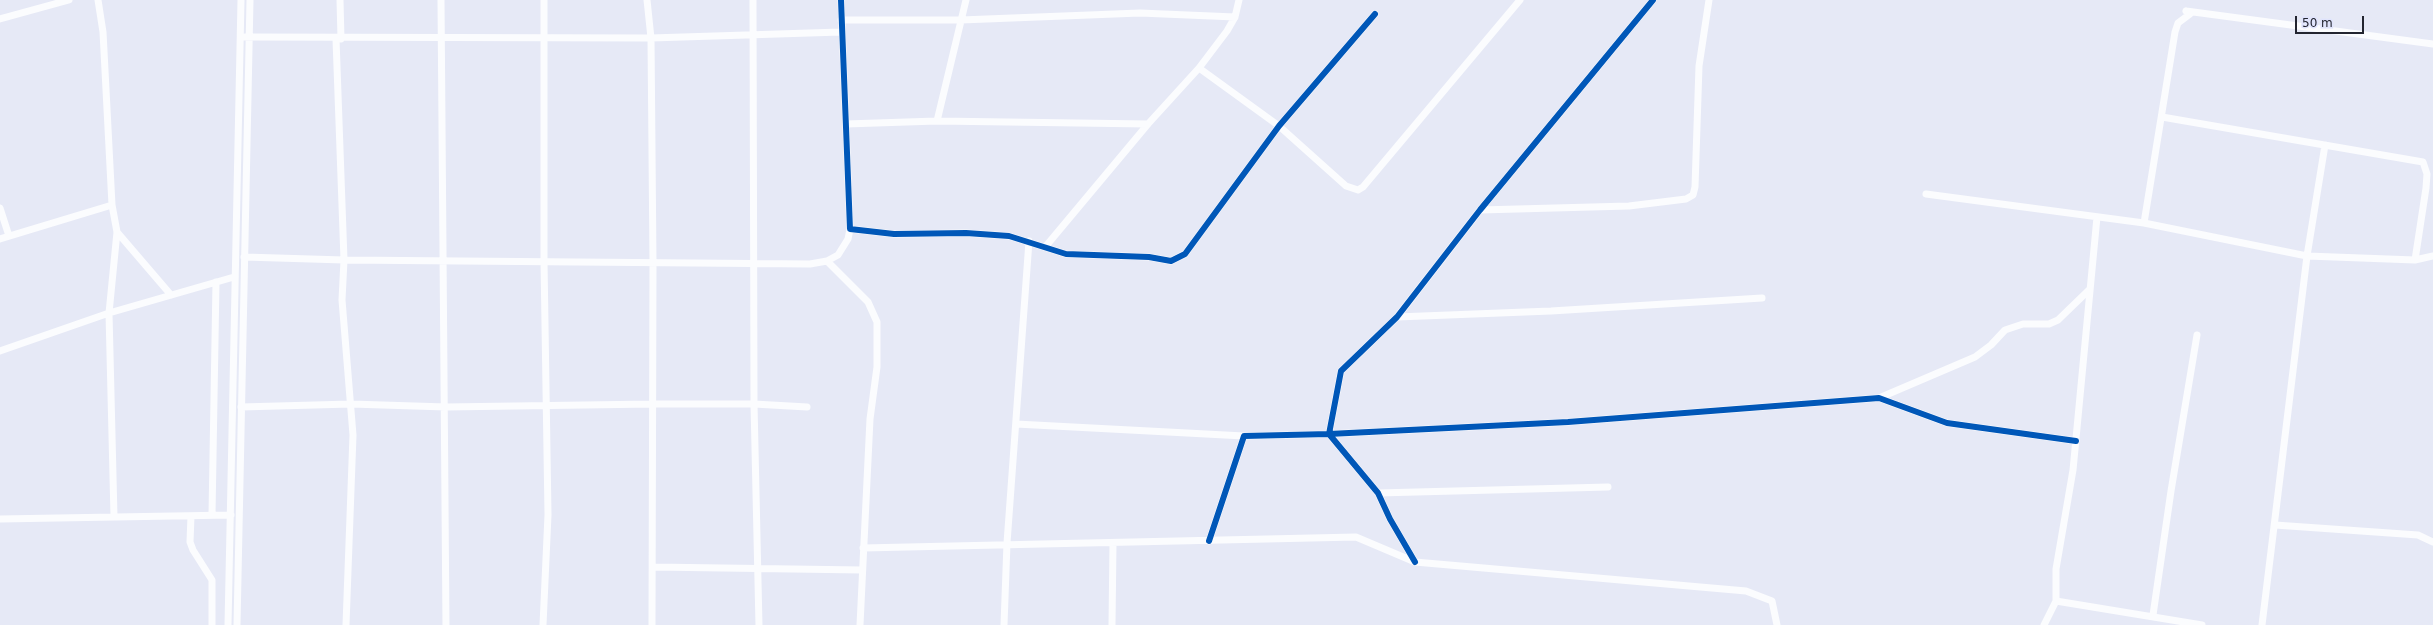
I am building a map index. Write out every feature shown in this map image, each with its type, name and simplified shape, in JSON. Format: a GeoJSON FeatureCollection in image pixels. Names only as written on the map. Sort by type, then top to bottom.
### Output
{"type":"FeatureCollection","features":[{"type":"Feature","properties":{"kind":"street"},"geometry":{"type":"LineString","coordinates":[[0,19],[69,0]]}},
{"type":"Feature","properties":{"kind":"street"},"geometry":{"type":"LineString","coordinates":[[98,0],[104,52],[112,205],[117,232],[109,313],[114,517]]}},
{"type":"Feature","properties":{"kind":"street"},"geometry":{"type":"LineString","coordinates":[[228,625],[234,277],[241,0]]}},
{"type":"Feature","properties":{"kind":"street"},"geometry":{"type":"LineString","coordinates":[[237,625],[250,0]]}},
{"type":"Feature","properties":{"kind":"street"},"geometry":{"type":"LineString","coordinates":[[340,0],[338,39],[344,260],[342,300],[351,404],[353,480],[346,625]]}},
{"type":"Feature","properties":{"kind":"street"},"geometry":{"type":"LineString","coordinates":[[441,0],[442,261],[446,407],[446,625]]}},
{"type":"Feature","properties":{"kind":"street"},"geometry":{"type":"LineString","coordinates":[[543,625],[548,515],[542,37],[544,0]]}},
{"type":"Feature","properties":{"kind":"street"},"geometry":{"type":"LineString","coordinates":[[647,0],[651,38],[653,263],[652,625]]}},
{"type":"Feature","properties":{"kind":"street"},"geometry":{"type":"LineString","coordinates":[[753,0],[754,404],[759,625]]}},
{"type":"Feature","properties":{"kind":"street"},"geometry":{"type":"LineString","coordinates":[[244,257],[344,260],[753,264],[810,264],[827,261],[838,255],[848,238],[850,229],[840,20],[841,0]]}},
{"type":"Feature","properties":{"kind":"street"},"geometry":{"type":"LineString","coordinates":[[937,121],[966,0]]}},
{"type":"Feature","properties":{"kind":"street"},"geometry":{"type":"LineString","coordinates":[[1046,246],[1148,124],[1199,68],[1227,31],[1235,16],[1239,0]]}},
{"type":"Feature","properties":{"kind":"street"},"geometry":{"type":"LineString","coordinates":[[1199,68],[1279,126],[1346,186],[1358,190],[1363,187],[1520,0]]}},
{"type":"Feature","properties":{"kind":"street"},"geometry":{"type":"LineString","coordinates":[[1329,434],[1341,371],[1397,317],[1480,210],[1653,0]]}},
{"type":"Feature","properties":{"kind":"street"},"geometry":{"type":"LineString","coordinates":[[1480,210],[1629,206],[1686,199],[1693,195],[1695,187],[1699,66],[1709,0]]}},
{"type":"Feature","properties":{"kind":"street"},"geometry":{"type":"LineString","coordinates":[[2144,223],[2175,32],[2178,23],[2190,14],[2186,11],[2433,44]]}},
{"type":"Feature","properties":{"kind":"street"},"geometry":{"type":"LineString","coordinates":[[840,20],[961,20],[1140,13],[1235,16]]}},
{"type":"Feature","properties":{"kind":"street"},"geometry":{"type":"LineString","coordinates":[[850,229],[894,234],[973,234],[1009,236],[1046,246],[1058,252],[1077,256],[1177,259],[1185,254],[1279,126],[1375,14]]}},
{"type":"Feature","properties":{"kind":"street"},"geometry":{"type":"LineString","coordinates":[[241,37],[338,39],[542,37],[651,38],[841,32]]}},
{"type":"Feature","properties":{"kind":"street"},"geometry":{"type":"LineString","coordinates":[[2162,117],[2423,162],[2427,174],[2426,188],[2415,260]]}},
{"type":"Feature","properties":{"kind":"street"},"geometry":{"type":"LineString","coordinates":[[846,124],[937,121],[1148,124]]}},
{"type":"Feature","properties":{"kind":"street"},"geometry":{"type":"LineString","coordinates":[[2262,625],[2307,256],[2326,145]]}},
{"type":"Feature","properties":{"kind":"street"},"geometry":{"type":"LineString","coordinates":[[1926,194],[2144,223],[2307,256],[2415,260],[2433,256]]}},
{"type":"Feature","properties":{"kind":"street"},"geometry":{"type":"LineString","coordinates":[[0,239],[112,205]]}},
{"type":"Feature","properties":{"kind":"street"},"geometry":{"type":"LineString","coordinates":[[0,208],[9,236]]}},
{"type":"Feature","properties":{"kind":"street"},"geometry":{"type":"LineString","coordinates":[[2044,625],[2056,601],[2056,569],[2076,441],[2097,217]]}},
{"type":"Feature","properties":{"kind":"street"},"geometry":{"type":"LineString","coordinates":[[117,232],[172,295]]}},
{"type":"Feature","properties":{"kind":"street"},"geometry":{"type":"LineString","coordinates":[[1004,625],[1007,543],[1028,241]]}},
{"type":"Feature","properties":{"kind":"street"},"geometry":{"type":"LineString","coordinates":[[827,261],[868,302],[878,322],[877,367],[870,419],[860,625]]}},
{"type":"Feature","properties":{"kind":"street"},"geometry":{"type":"LineString","coordinates":[[0,351],[109,313],[234,277]]}},
{"type":"Feature","properties":{"kind":"street"},"geometry":{"type":"LineString","coordinates":[[212,515],[216,282]]}},
{"type":"Feature","properties":{"kind":"street"},"geometry":{"type":"LineString","coordinates":[[1016,424],[1244,436],[1329,434],[1568,422],[1879,398],[1975,357],[1991,345],[2005,330],[2023,324],[2049,324],[2058,320],[2090,289]]}},
{"type":"Feature","properties":{"kind":"street"},"geometry":{"type":"LineString","coordinates":[[1397,317],[1551,311],[1762,298]]}},
{"type":"Feature","properties":{"kind":"street"},"geometry":{"type":"LineString","coordinates":[[2153,615],[2171,491],[2197,335]]}},
{"type":"Feature","properties":{"kind":"street"},"geometry":{"type":"LineString","coordinates":[[1879,398],[1947,422],[2076,441]]}},
{"type":"Feature","properties":{"kind":"street"},"geometry":{"type":"LineString","coordinates":[[241,407],[351,404],[446,407],[754,404],[807,407]]}},
{"type":"Feature","properties":{"kind":"street"},"geometry":{"type":"LineString","coordinates":[[1329,434],[1378,493],[1390,519],[1415,562]]}},
{"type":"Feature","properties":{"kind":"street"},"geometry":{"type":"LineString","coordinates":[[1209,541],[1244,436]]}},
{"type":"Feature","properties":{"kind":"street"},"geometry":{"type":"LineString","coordinates":[[1378,493],[1608,487]]}},
{"type":"Feature","properties":{"kind":"street"},"geometry":{"type":"LineString","coordinates":[[0,519],[231,515]]}},
{"type":"Feature","properties":{"kind":"street"},"geometry":{"type":"LineString","coordinates":[[191,516],[190,542],[193,550],[212,580],[212,625]]}},
{"type":"Feature","properties":{"kind":"street"},"geometry":{"type":"LineString","coordinates":[[2275,525],[2418,535],[2433,542]]}},
{"type":"Feature","properties":{"kind":"street"},"geometry":{"type":"LineString","coordinates":[[863,548],[1007,543],[1113,543],[1356,537],[1415,562],[1746,590],[1772,601],[1777,625]]}},
{"type":"Feature","properties":{"kind":"street"},"geometry":{"type":"LineString","coordinates":[[1112,625],[1113,543]]}},
{"type":"Feature","properties":{"kind":"street"},"geometry":{"type":"LineString","coordinates":[[653,567],[862,570]]}},
{"type":"Feature","properties":{"kind":"street"},"geometry":{"type":"LineString","coordinates":[[2056,601],[2153,615],[2202,625]]}},
{"type":"Feature","properties":{"kind":"cycle path"},"geometry":{"type":"LineString","coordinates":[[841,0],[850,229],[894,234],[966,233],[1009,236],[1066,254],[1149,257],[1171,261],[1185,254],[1279,126],[1375,14]]}},
{"type":"Feature","properties":{"kind":"cycle path"},"geometry":{"type":"LineString","coordinates":[[1415,562],[1390,519],[1378,493],[1329,434],[1341,371],[1397,317],[1480,210],[1653,0]]}},
{"type":"Feature","properties":{"kind":"cycle path"},"geometry":{"type":"LineString","coordinates":[[1209,541],[1244,436],[1329,434],[1568,422],[1879,398],[1947,423],[2076,441]]}}]}
